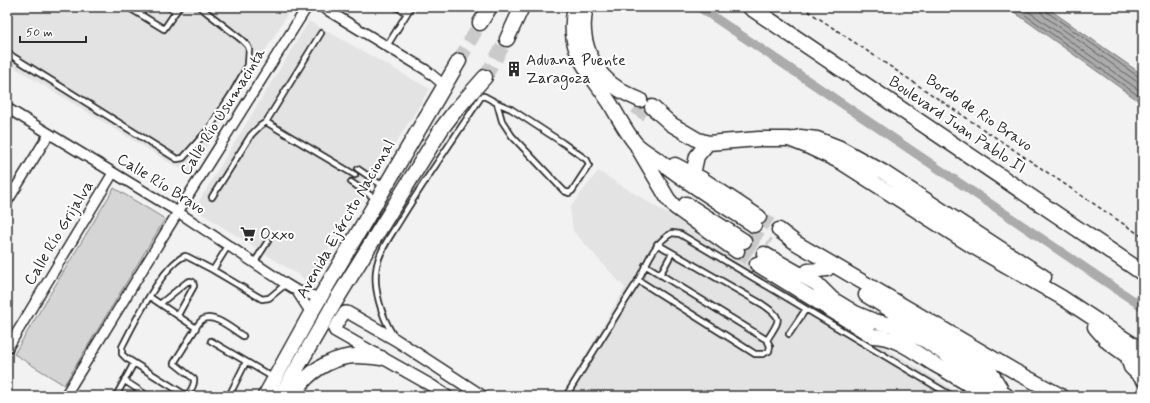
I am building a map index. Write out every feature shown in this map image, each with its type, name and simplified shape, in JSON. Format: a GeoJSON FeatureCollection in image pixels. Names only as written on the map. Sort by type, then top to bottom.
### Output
{"type":"FeatureCollection","features":[{"type":"Feature","properties":{"kind":"highway","name":"Boulevard Juan Pablo II"},"geometry":{"type":"LineString","coordinates":[[750,7],[1143,273]]}},
{"type":"Feature","properties":{"kind":"main road"},"geometry":{"type":"LineString","coordinates":[[480,23],[490,7]]}},
{"type":"Feature","properties":{"kind":"main road"},"geometry":{"type":"LineString","coordinates":[[508,39],[522,7]]}},
{"type":"Feature","properties":{"kind":"main road"},"geometry":{"type":"LineString","coordinates":[[575,7],[573,15],[573,36],[579,58],[586,72],[602,92],[636,144],[668,199],[675,207],[748,233]]}},
{"type":"Feature","properties":{"kind":"main road"},"geometry":{"type":"LineString","coordinates":[[586,7],[583,23],[589,54],[600,72],[619,90],[637,103]]}},
{"type":"Feature","properties":{"kind":"main road","name":"Avenida Ejército Nacional"},"geometry":{"type":"LineString","coordinates":[[265,396],[311,313],[458,61]]}},
{"type":"Feature","properties":{"kind":"main road","name":"Avenida Ejército Nacional"},"geometry":{"type":"LineString","coordinates":[[280,396],[335,302],[442,128],[485,77]]}},
{"type":"Feature","properties":{"kind":"main road"},"geometry":{"type":"LineString","coordinates":[[650,111],[698,140],[708,143],[809,137],[840,148],[883,172],[1143,342]]}},
{"type":"Feature","properties":{"kind":"main road"},"geometry":{"type":"LineString","coordinates":[[789,139],[841,162],[974,247],[1061,297],[1143,351]]}},
{"type":"Feature","properties":{"kind":"main road"},"geometry":{"type":"LineString","coordinates":[[692,174],[697,156],[708,143]]}},
{"type":"Feature","properties":{"kind":"main road"},"geometry":{"type":"LineString","coordinates":[[636,144],[692,174],[748,233]]}},
{"type":"Feature","properties":{"kind":"main road"},"geometry":{"type":"LineString","coordinates":[[636,144],[696,189],[748,233]]}},
{"type":"Feature","properties":{"kind":"main road"},"geometry":{"type":"LineString","coordinates":[[769,246],[796,243],[1016,372],[1061,396]]}},
{"type":"Feature","properties":{"kind":"main road"},"geometry":{"type":"LineString","coordinates":[[769,246],[827,269],[989,370],[1006,395]]}},
{"type":"Feature","properties":{"kind":"main road"},"geometry":{"type":"LineString","coordinates":[[769,246],[808,271],[817,284],[832,299],[855,313],[874,321],[892,325],[926,341],[1006,395]]}},
{"type":"Feature","properties":{"kind":"main road"},"geometry":{"type":"LineString","coordinates":[[769,246],[802,277],[817,284]]}},
{"type":"Feature","properties":{"kind":"main road"},"geometry":{"type":"LineString","coordinates":[[769,246],[873,336],[890,338],[960,378],[986,396]]}},
{"type":"Feature","properties":{"kind":"main road"},"geometry":{"type":"LineString","coordinates":[[808,271],[827,269]]}},
{"type":"Feature","properties":{"kind":"main road"},"geometry":{"type":"LineString","coordinates":[[280,396],[290,365],[322,306],[323,302],[320,298]]}},
{"type":"Feature","properties":{"kind":"main road"},"geometry":{"type":"LineString","coordinates":[[1079,310],[1108,342],[1143,367]]}},
{"type":"Feature","properties":{"kind":"main road"},"geometry":{"type":"LineString","coordinates":[[1095,327],[1143,359]]}},
{"type":"Feature","properties":{"kind":"main road"},"geometry":{"type":"LineString","coordinates":[[1126,355],[1131,367],[1143,379]]}},
{"type":"Feature","properties":{"kind":"main road"},"geometry":{"type":"LineString","coordinates":[[294,396],[309,375],[325,364],[338,359],[355,356],[381,358]]}},
{"type":"Feature","properties":{"kind":"main road"},"geometry":{"type":"LineString","coordinates":[[989,370],[1016,372]]}},
{"type":"Feature","properties":{"kind":"street","name":"Calle Río Usumacinta"},"geometry":{"type":"LineString","coordinates":[[65,396],[178,212],[307,7]]}},
{"type":"Feature","properties":{"kind":"street"},"geometry":{"type":"LineString","coordinates":[[322,7],[426,70],[444,85]]}},
{"type":"Feature","properties":{"kind":"street","name":"Calle Río Bravo"},"geometry":{"type":"LineString","coordinates":[[7,108],[178,212],[286,284],[296,290],[320,298]]}},
{"type":"Feature","properties":{"kind":"street"},"geometry":{"type":"LineString","coordinates":[[7,202],[49,134]]}},
{"type":"Feature","properties":{"kind":"street","name":"Calle Río Grijalva"},"geometry":{"type":"LineString","coordinates":[[7,349],[113,173]]}},
{"type":"Feature","properties":{"kind":"street","name":"Calle Río Bravo"},"geometry":{"type":"LineString","coordinates":[[296,290],[311,313]]}},
{"type":"Feature","properties":{"kind":"street"},"geometry":{"type":"LineString","coordinates":[[447,396],[335,331],[334,329],[345,312],[396,340],[478,395]]}},
{"type":"Feature","properties":{"kind":"lane"},"geometry":{"type":"LineString","coordinates":[[128,7],[164,29],[179,7]]}},
{"type":"Feature","properties":{"kind":"lane"},"geometry":{"type":"LineString","coordinates":[[169,7],[176,12]]}},
{"type":"Feature","properties":{"kind":"lane"},"geometry":{"type":"LineString","coordinates":[[7,53],[177,159],[181,159],[208,130],[231,95],[248,65],[250,54],[247,45],[242,40],[200,7]]}},
{"type":"Feature","properties":{"kind":"lane"},"geometry":{"type":"LineString","coordinates":[[396,7],[407,13]]}},
{"type":"Feature","properties":{"kind":"lane"},"geometry":{"type":"LineString","coordinates":[[387,46],[411,7]]}},
{"type":"Feature","properties":{"kind":"lane"},"geometry":{"type":"LineString","coordinates":[[212,197],[251,135],[266,122],[321,33]]}},
{"type":"Feature","properties":{"kind":"lane"},"geometry":{"type":"LineString","coordinates":[[396,340],[386,324],[378,295],[376,266],[382,251],[410,204],[481,97],[484,96],[511,109],[563,143],[588,161],[589,165],[571,192],[567,193],[564,191],[512,136],[502,121],[497,103]]}},
{"type":"Feature","properties":{"kind":"lane"},"geometry":{"type":"LineString","coordinates":[[266,122],[354,175]]}},
{"type":"Feature","properties":{"kind":"lane"},"geometry":{"type":"LineString","coordinates":[[358,169],[385,187]]}},
{"type":"Feature","properties":{"kind":"lane"},"geometry":{"type":"LineString","coordinates":[[351,182],[377,200]]}},
{"type":"Feature","properties":{"kind":"lane"},"geometry":{"type":"LineString","coordinates":[[566,396],[638,280],[657,244],[672,232],[680,234],[952,396]]}},
{"type":"Feature","properties":{"kind":"lane"},"geometry":{"type":"LineString","coordinates":[[254,263],[268,241]]}},
{"type":"Feature","properties":{"kind":"lane"},"geometry":{"type":"LineString","coordinates":[[657,244],[762,304],[775,313],[778,318],[777,323],[767,340]]}},
{"type":"Feature","properties":{"kind":"lane"},"geometry":{"type":"LineString","coordinates":[[213,270],[228,246]]}},
{"type":"Feature","properties":{"kind":"lane"},"geometry":{"type":"LineString","coordinates":[[660,275],[672,253]]}},
{"type":"Feature","properties":{"kind":"lane"},"geometry":{"type":"LineString","coordinates":[[243,336],[216,319],[210,317],[202,320],[174,362],[194,379],[192,388],[186,396],[122,354],[122,346],[150,297],[171,267],[182,257],[188,256],[262,299],[269,298],[286,284]]}},
{"type":"Feature","properties":{"kind":"lane"},"geometry":{"type":"LineString","coordinates":[[638,280],[755,354],[763,354],[768,350],[770,346],[767,340],[645,265]]}},
{"type":"Feature","properties":{"kind":"lane"},"geometry":{"type":"LineString","coordinates":[[161,303],[187,282],[193,282],[194,286],[178,315]]}},
{"type":"Feature","properties":{"kind":"lane"},"geometry":{"type":"LineString","coordinates":[[150,297],[196,328]]}},
{"type":"Feature","properties":{"kind":"lane"},"geometry":{"type":"LineString","coordinates":[[789,334],[806,309]]}},
{"type":"Feature","properties":{"kind":"lane"},"geometry":{"type":"LineString","coordinates":[[211,342],[275,379]]}},
{"type":"Feature","properties":{"kind":"lane"},"geometry":{"type":"LineString","coordinates":[[231,396],[230,394],[246,362]]}},
{"type":"Feature","properties":{"kind":"lane"},"geometry":{"type":"LineString","coordinates":[[116,396],[134,363]]}},
{"type":"Feature","properties":{"kind":"lane"},"geometry":{"type":"LineString","coordinates":[[125,381],[148,396]]}},
{"type":"Feature","properties":{"kind":"path","name":"Bordo de Rio Bravo"},"geometry":{"type":"LineString","coordinates":[[802,7],[1143,237]]}},
{"type":"Feature","properties":{"kind":"shaded area"},"geometry":{"type":"Polygon","coordinates":[[[7,7],[284,7],[287,15],[190,175],[7,63],[7,7]]]}},
{"type":"Feature","properties":{"kind":"shaded area"},"geometry":{"type":"Polygon","coordinates":[[[309,21],[430,89],[308,281],[194,209],[309,21]]]}},
{"type":"Feature","properties":{"kind":"shaded area"},"geometry":{"type":"Polygon","coordinates":[[[598,171],[964,396],[562,396],[625,288],[573,231],[570,208],[598,171]]]}},
{"type":"Feature","properties":{"kind":"shaded area"},"geometry":{"type":"Polygon","coordinates":[[[114,188],[165,219],[64,385],[14,354],[114,188]]]}},
{"type":"Feature","properties":{"kind":"water"},"geometry":{"type":"Polygon","coordinates":[[[1007,7],[1046,7],[1143,75],[1143,104],[1007,7]]]}},
{"type":"Feature","properties":{"kind":"waterway"},"geometry":{"type":"LineString","coordinates":[[699,7],[1143,307]]}},
{"type":"Feature","properties":{"kind":"tunnel"},"geometry":{"type":"LineString","coordinates":[[459,61],[480,23]]}},
{"type":"Feature","properties":{"kind":"tunnel"},"geometry":{"type":"LineString","coordinates":[[485,77],[507,39]]}},
{"type":"Feature","properties":{"kind":"tunnel"},"geometry":{"type":"LineString","coordinates":[[635,107],[647,115]]}},
{"type":"Feature","properties":{"kind":"tunnel"},"geometry":{"type":"LineString","coordinates":[[759,217],[779,230]]}},
{"type":"Feature","properties":{"kind":"tunnel"},"geometry":{"type":"LineString","coordinates":[[749,232],[769,245]]}},
{"type":"Feature","properties":{"kind":"tunnel"},"geometry":{"type":"LineString","coordinates":[[744,241],[764,254]]}},
{"type":"Feature","properties":{"kind":"tunnel"},"geometry":{"type":"LineString","coordinates":[[737,251],[757,264]]}},
{"type":"Feature","properties":{"kind":"place","name":"Aduana Puente Zaragoza"},"geometry":{"type":"Point","coordinates":[514,69]}},
{"type":"Feature","properties":{"kind":"place","name":"Oxxo"},"geometry":{"type":"Point","coordinates":[248,234]}}]}
